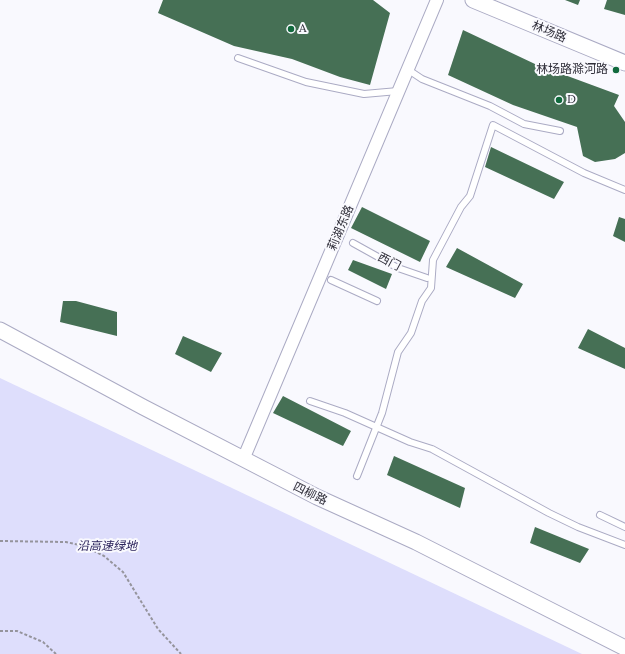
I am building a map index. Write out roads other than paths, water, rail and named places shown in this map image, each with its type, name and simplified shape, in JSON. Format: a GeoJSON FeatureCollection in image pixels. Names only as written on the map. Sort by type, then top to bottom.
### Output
{"type":"FeatureCollection","features":[{"type":"Feature","properties":{"kind":"street","name":"莉湖东路"},"geometry":{"type":"LineString","coordinates":[[245,455],[436,0]]}},
{"type":"Feature","properties":{"kind":"street","name":"林场路"},"geometry":{"type":"LineString","coordinates":[[473,0],[625,64]]}},
{"type":"Feature","properties":{"kind":"street","name":"四柳路"},"geometry":{"type":"LineString","coordinates":[[0,330],[304,491],[416,542],[625,648]]}},
{"type":"Feature","properties":{"kind":"lane"},"geometry":{"type":"LineString","coordinates":[[238,58],[306,82],[364,94],[398,91]]}},
{"type":"Feature","properties":{"kind":"lane"},"geometry":{"type":"LineString","coordinates":[[407,70],[422,79],[490,106],[524,124],[560,131]]}},
{"type":"Feature","properties":{"kind":"lane"},"geometry":{"type":"LineString","coordinates":[[357,476],[382,413],[398,352],[411,333],[422,301],[430,288],[433,260],[461,207],[470,196],[493,125],[584,173],[625,190]]}},
{"type":"Feature","properties":{"kind":"lane","name":"西门"},"geometry":{"type":"LineString","coordinates":[[353,243],[398,268],[427,278]]}},
{"type":"Feature","properties":{"kind":"lane"},"geometry":{"type":"LineString","coordinates":[[331,280],[377,301]]}},
{"type":"Feature","properties":{"kind":"lane"},"geometry":{"type":"LineString","coordinates":[[310,401],[345,413],[410,442],[432,449],[461,464],[483,479],[495,483],[549,513],[578,527],[625,545]]}},
{"type":"Feature","properties":{"kind":"lane"},"geometry":{"type":"LineString","coordinates":[[600,515],[625,527]]}},
{"type":"Feature","properties":{"kind":"place","name":"A"},"geometry":{"type":"Point","coordinates":[291,29]}},
{"type":"Feature","properties":{"kind":"place","name":"林场路滁河路"},"geometry":{"type":"Point","coordinates":[616,70]}},
{"type":"Feature","properties":{"kind":"place","name":"D"},"geometry":{"type":"Point","coordinates":[559,100]}},
{"type":"Feature","properties":{"kind":"park label","name":"沿高速绿地"},"geometry":{"type":"Point","coordinates":[107,547]}}]}
